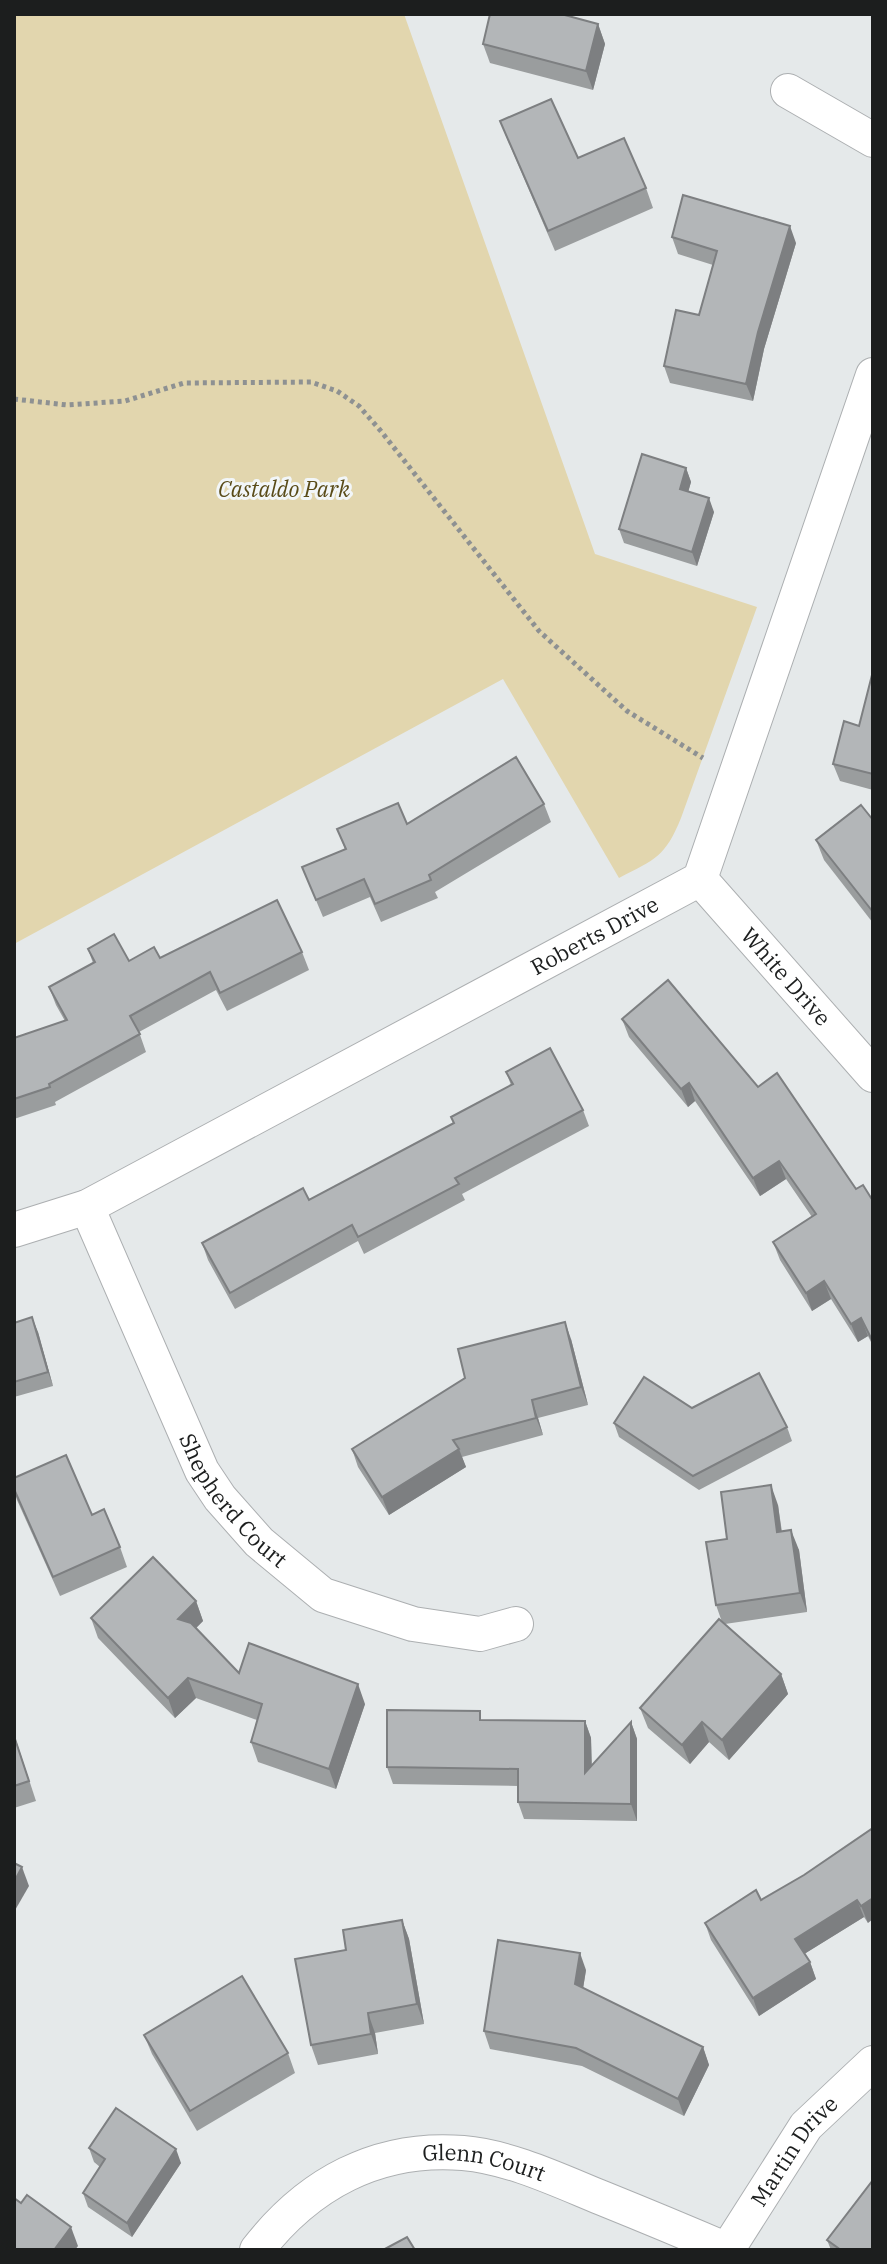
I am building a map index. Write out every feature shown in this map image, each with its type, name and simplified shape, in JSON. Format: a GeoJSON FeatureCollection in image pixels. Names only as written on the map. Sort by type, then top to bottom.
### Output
{"type":"FeatureCollection","features":[{"type":"Feature","properties":{"kind":"street"},"geometry":{"type":"LineString","coordinates":[[788,91],[873,140]]}},
{"type":"Feature","properties":{"kind":"street"},"geometry":{"type":"LineString","coordinates":[[700,879],[736,773],[861,443],[873,375]]}},
{"type":"Feature","properties":{"kind":"street","name":"White Drive"},"geometry":{"type":"LineString","coordinates":[[700,879],[873,1075]]}},
{"type":"Feature","properties":{"kind":"street","name":"Roberts Drive"},"geometry":{"type":"LineString","coordinates":[[14,1230],[87,1207],[700,879]]}},
{"type":"Feature","properties":{"kind":"street","name":"Shepherd Court"},"geometry":{"type":"LineString","coordinates":[[87,1207],[202,1471],[220,1498],[259,1542],[323,1595],[398,1619],[480,1634],[516,1624]]}},
{"type":"Feature","properties":{"kind":"street","name":"Martin Drive"},"geometry":{"type":"LineString","coordinates":[[727,2250],[806,2126],[873,2063]]}},
{"type":"Feature","properties":{"kind":"street","name":"Glenn Court"},"geometry":{"type":"LineString","coordinates":[[257,2250],[276,2225],[309,2195],[333,2180],[376,2161],[428,2152],[480,2156],[541,2174],[727,2250]]}},
{"type":"Feature","properties":{"kind":"path"},"geometry":{"type":"LineString","coordinates":[[14,399],[67,405],[125,401],[184,383],[311,382],[337,391],[359,406],[380,430],[539,631],[627,711],[701,757],[736,773]]}},
{"type":"Feature","properties":{"kind":"green space","name":"Castaldo Park"},"geometry":{"type":"Polygon","coordinates":[[[404,14],[595,554],[757,607],[681,818],[670,841],[658,856],[619,878],[503,679],[14,944],[14,16],[404,14]]]}},
{"type":"Feature","properties":{"kind":"building"},"geometry":{"type":"Polygon","coordinates":[[[490,14],[561,14],[598,24],[586,71],[483,44],[490,14]]]}},
{"type":"Feature","properties":{"kind":"building"},"geometry":{"type":"Polygon","coordinates":[[[551,99],[578,158],[624,138],[646,188],[548,231],[500,121],[551,99]]]}},
{"type":"Feature","properties":{"kind":"building"},"geometry":{"type":"Polygon","coordinates":[[[683,195],[790,226],[746,384],[664,366],[676,310],[699,315],[717,251],[672,237],[683,195]]]}},
{"type":"Feature","properties":{"kind":"building"},"geometry":{"type":"Polygon","coordinates":[[[642,454],[686,468],[680,489],[709,498],[692,552],[619,529],[642,454]]]}},
{"type":"Feature","properties":{"kind":"building"},"geometry":{"type":"Polygon","coordinates":[[[873,671],[873,774],[833,764],[844,721],[859,726],[873,671]]]}},
{"type":"Feature","properties":{"kind":"building"},"geometry":{"type":"Polygon","coordinates":[[[516,757],[544,804],[429,875],[431,880],[375,904],[364,879],[316,900],[302,867],[346,849],[337,829],[398,803],[407,824],[516,757]]]}},
{"type":"Feature","properties":{"kind":"building"},"geometry":{"type":"Polygon","coordinates":[[[861,805],[873,820],[873,912],[816,840],[861,805]]]}},
{"type":"Feature","properties":{"kind":"building"},"geometry":{"type":"Polygon","coordinates":[[[277,900],[302,952],[220,993],[210,972],[130,1016],[140,1034],[49,1084],[50,1087],[14,1099],[14,1038],[67,1020],[49,987],[95,962],[88,949],[114,934],[129,961],[154,947],[160,958],[277,900]]]}},
{"type":"Feature","properties":{"kind":"building"},"geometry":{"type":"Polygon","coordinates":[[[668,980],[758,1087],[777,1073],[856,1189],[863,1185],[873,1201],[873,1342],[861,1318],[851,1324],[824,1281],[806,1293],[773,1242],[816,1214],[779,1161],[753,1178],[689,1083],[681,1089],[622,1019],[668,980]]]}},
{"type":"Feature","properties":{"kind":"building"},"geometry":{"type":"Polygon","coordinates":[[[550,1048],[583,1110],[455,1178],[459,1184],[358,1237],[352,1225],[230,1293],[202,1243],[303,1188],[309,1200],[454,1123],[451,1117],[513,1084],[506,1072],[550,1048]]]}},
{"type":"Feature","properties":{"kind":"building"},"geometry":{"type":"Polygon","coordinates":[[[32,1317],[48,1372],[14,1382],[14,1323],[32,1317]]]}},
{"type":"Feature","properties":{"kind":"building"},"geometry":{"type":"Polygon","coordinates":[[[565,1322],[581,1387],[532,1400],[536,1418],[453,1440],[459,1449],[382,1497],[352,1449],[465,1378],[458,1349],[565,1322]]]}},
{"type":"Feature","properties":{"kind":"building"},"geometry":{"type":"Polygon","coordinates":[[[759,1373],[787,1427],[693,1476],[614,1423],[644,1377],[692,1408],[759,1373]]]}},
{"type":"Feature","properties":{"kind":"building"},"geometry":{"type":"Polygon","coordinates":[[[66,1455],[92,1515],[104,1509],[120,1547],[53,1577],[14,1489],[14,1478],[66,1455]]]}},
{"type":"Feature","properties":{"kind":"building"},"geometry":{"type":"Polygon","coordinates":[[[771,1485],[777,1532],[791,1530],[800,1593],[716,1605],[706,1542],[727,1539],[721,1492],[771,1485]]]}},
{"type":"Feature","properties":{"kind":"building"},"geometry":{"type":"Polygon","coordinates":[[[153,1557],[196,1601],[178,1619],[191,1623],[239,1673],[249,1643],[358,1684],[329,1769],[251,1742],[262,1704],[188,1678],[168,1698],[91,1618],[153,1557]]]}},
{"type":"Feature","properties":{"kind":"building"},"geometry":{"type":"Polygon","coordinates":[[[719,1619],[781,1674],[722,1740],[702,1722],[682,1745],[640,1708],[719,1619]]]}},
{"type":"Feature","properties":{"kind":"building"},"geometry":{"type":"Polygon","coordinates":[[[387,1710],[480,1711],[480,1720],[585,1721],[585,1773],[631,1722],[631,1804],[518,1802],[518,1769],[387,1767],[387,1710]]]}},
{"type":"Feature","properties":{"kind":"building"},"geometry":{"type":"Polygon","coordinates":[[[14,1736],[29,1781],[14,1786],[14,1736]]]}},
{"type":"Feature","properties":{"kind":"building"},"geometry":{"type":"Polygon","coordinates":[[[873,1828],[873,1898],[861,1906],[857,1900],[795,1939],[810,1962],[753,1998],[705,1923],[756,1890],[761,1900],[873,1828]]]}},
{"type":"Feature","properties":{"kind":"building"},"geometry":{"type":"Polygon","coordinates":[[[14,1863],[22,1867],[14,1882],[14,1863]]]}},
{"type":"Feature","properties":{"kind":"building"},"geometry":{"type":"Polygon","coordinates":[[[402,1920],[417,2004],[368,2013],[371,2034],[311,2045],[295,1959],[346,1950],[343,1930],[402,1920]]]}},
{"type":"Feature","properties":{"kind":"building"},"geometry":{"type":"Polygon","coordinates":[[[498,1940],[580,1953],[575,1984],[703,2047],[678,2099],[576,2048],[484,2031],[498,1940]]]}},
{"type":"Feature","properties":{"kind":"building"},"geometry":{"type":"Polygon","coordinates":[[[242,1976],[288,2053],[190,2111],[144,2035],[242,1976]]]}},
{"type":"Feature","properties":{"kind":"building"},"geometry":{"type":"Polygon","coordinates":[[[116,2108],[176,2149],[127,2223],[83,2193],[105,2159],[89,2148],[116,2108]]]}},
{"type":"Feature","properties":{"kind":"building"},"geometry":{"type":"Polygon","coordinates":[[[873,2180],[873,2250],[841,2250],[827,2240],[873,2180]]]}},
{"type":"Feature","properties":{"kind":"building"},"geometry":{"type":"Polygon","coordinates":[[[27,2195],[71,2227],[54,2250],[14,2250],[14,2198],[21,2203],[27,2195]]]}},
{"type":"Feature","properties":{"kind":"building"},"geometry":{"type":"Polygon","coordinates":[[[407,2237],[415,2250],[383,2250],[407,2237]]]}}]}
